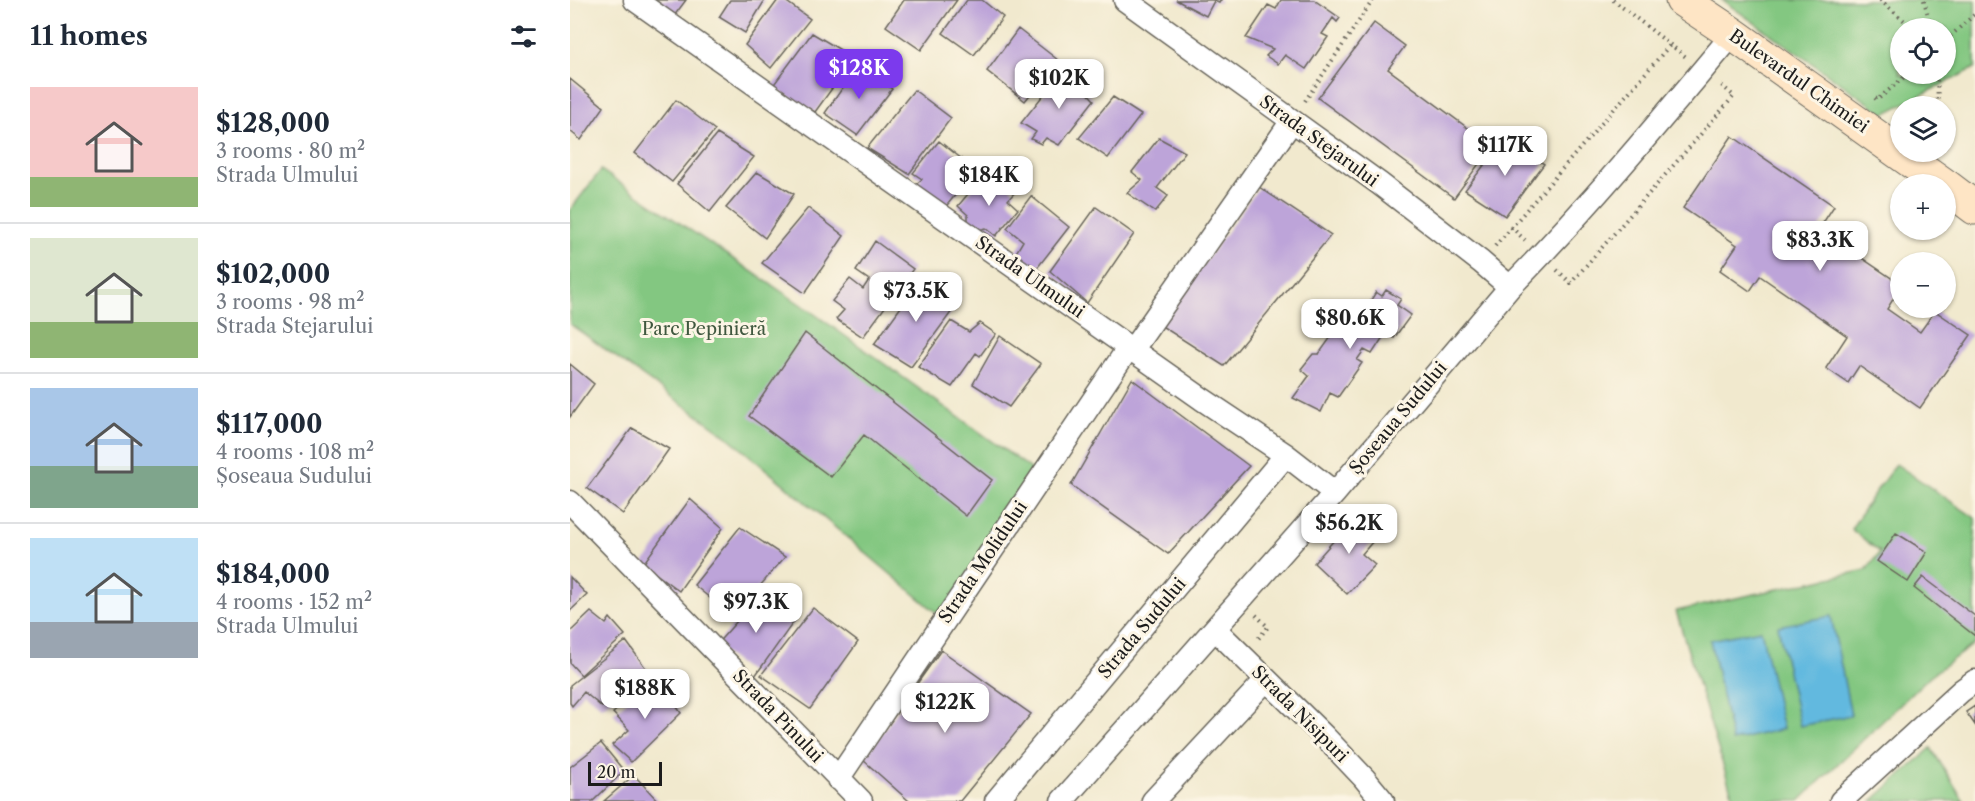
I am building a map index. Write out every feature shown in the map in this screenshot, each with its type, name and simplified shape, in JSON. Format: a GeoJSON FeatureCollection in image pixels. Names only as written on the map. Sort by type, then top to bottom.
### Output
{"type":"FeatureCollection","features":[{"type":"Feature","properties":{"kind":"street","name":"Strada Ulmului"},"geometry":{"type":"LineString","coordinates":[[635,0],[1202,399],[1286,455],[1335,493]]}},
{"type":"Feature","properties":{"kind":"street","name":"Strada Stejarului"},"geometry":{"type":"LineString","coordinates":[[1125,0],[1380,184],[1510,287]]}},
{"type":"Feature","properties":{"kind":"street","name":"Bulevardul Chimiei"},"geometry":{"type":"LineString","coordinates":[[1682,0],[1929,174]]}},
{"type":"Feature","properties":{"kind":"street","name":"Șoseaua Sudului"},"geometry":{"type":"LineString","coordinates":[[1062,801],[1335,493],[1510,287],[1629,157],[1733,34]]}},
{"type":"Feature","properties":{"kind":"street","name":"Strada Molidului"},"geometry":{"type":"LineString","coordinates":[[838,779],[1131,348],[1292,121]]}},
{"type":"Feature","properties":{"kind":"street","name":"Bulevardul Chimiei"},"geometry":{"type":"LineString","coordinates":[[1956,194],[1975,208]]}},
{"type":"Feature","properties":{"kind":"street","name":"Strada Sudului"},"geometry":{"type":"LineString","coordinates":[[996,801],[1286,455]]}},
{"type":"Feature","properties":{"kind":"street","name":"Strada Pinului"},"geometry":{"type":"LineString","coordinates":[[570,502],[855,799]]}},
{"type":"Feature","properties":{"kind":"street","name":"Strada Nisipuri"},"geometry":{"type":"LineString","coordinates":[[1215,629],[1325,737],[1383,801]]}},
{"type":"Feature","properties":{"kind":"street"},"geometry":{"type":"LineString","coordinates":[[1154,801],[1266,680]]}},
{"type":"Feature","properties":{"kind":"street"},"geometry":{"type":"LineString","coordinates":[[1841,801],[1961,691],[1975,681]]}},
{"type":"Feature","properties":{"kind":"path"},"geometry":{"type":"LineString","coordinates":[[1292,121],[1373,0]]}},
{"type":"Feature","properties":{"kind":"path"},"geometry":{"type":"LineString","coordinates":[[1880,0],[1901,18]]}},
{"type":"Feature","properties":{"kind":"path"},"geometry":{"type":"LineString","coordinates":[[1924,0],[1928,18]]}},
{"type":"Feature","properties":{"kind":"path"},"geometry":{"type":"LineString","coordinates":[[1956,31],[1975,14]]}},
{"type":"Feature","properties":{"kind":"path"},"geometry":{"type":"LineString","coordinates":[[1480,262],[1670,45]]}},
{"type":"Feature","properties":{"kind":"path"},"geometry":{"type":"LineString","coordinates":[[1868,93],[1878,100],[1896,84]]}},
{"type":"Feature","properties":{"kind":"green space"},"geometry":{"type":"Polygon","coordinates":[[[1722,0],[1975,0],[1975,68],[1956,78],[1956,18],[1890,18],[1890,84],[1943,84],[1920,96],[1890,96],[1890,111],[1884,114],[1722,0]]]}},
{"type":"Feature","properties":{"kind":"green space","name":"Parc Pepinieră"},"geometry":{"type":"Polygon","coordinates":[[[601,170],[809,310],[1041,476],[944,619],[724,434],[570,324],[570,210],[601,170]]]}},
{"type":"Feature","properties":{"kind":"green space"},"geometry":{"type":"Polygon","coordinates":[[[1896,464],[1975,518],[1975,643],[1930,676],[1799,801],[1734,801],[1676,611],[1866,570],[1880,552],[1851,529],[1896,464]]]}},
{"type":"Feature","properties":{"kind":"green space"},"geometry":{"type":"Polygon","coordinates":[[[1931,748],[1964,801],[1872,801],[1931,748]]]}},
{"type":"Feature","properties":{"kind":"water"},"geometry":{"type":"Polygon","coordinates":[[[1831,616],[1851,715],[1800,726],[1778,626],[1831,616]]]}},
{"type":"Feature","properties":{"kind":"water"},"geometry":{"type":"Polygon","coordinates":[[[1761,630],[1783,729],[1732,741],[1710,640],[1761,630]]]}},
{"type":"Feature","properties":{"kind":"building"},"geometry":{"type":"Polygon","coordinates":[[[645,0],[686,0],[671,20],[645,0]]]}},
{"type":"Feature","properties":{"kind":"building"},"geometry":{"type":"Polygon","coordinates":[[[730,0],[765,0],[745,33],[719,17],[730,0]]]}},
{"type":"Feature","properties":{"kind":"building"},"geometry":{"type":"Polygon","coordinates":[[[778,0],[784,0],[810,19],[771,68],[745,45],[778,0]]]}},
{"type":"Feature","properties":{"kind":"building"},"geometry":{"type":"Polygon","coordinates":[[[904,0],[957,0],[921,50],[886,26],[904,0]]]}},
{"type":"Feature","properties":{"kind":"building"},"geometry":{"type":"Polygon","coordinates":[[[967,0],[982,0],[1003,17],[974,55],[943,33],[967,0]]]}},
{"type":"Feature","properties":{"kind":"building"},"geometry":{"type":"Polygon","coordinates":[[[1176,0],[1221,0],[1219,3],[1214,1],[1206,16],[1176,0]]]}},
{"type":"Feature","properties":{"kind":"building"},"geometry":{"type":"Polygon","coordinates":[[[1281,0],[1314,0],[1340,18],[1337,22],[1333,18],[1322,34],[1328,37],[1306,69],[1285,55],[1278,64],[1266,56],[1273,49],[1246,38],[1268,5],[1276,9],[1281,0]]]}},
{"type":"Feature","properties":{"kind":"building"},"geometry":{"type":"Polygon","coordinates":[[[1374,23],[1405,46],[1388,69],[1492,146],[1454,198],[1318,98],[1374,23]]]}},
{"type":"Feature","properties":{"kind":"building"},"geometry":{"type":"Polygon","coordinates":[[[1018,29],[1058,60],[1025,101],[987,71],[1018,29]]]}},
{"type":"Feature","properties":{"kind":"building"},"geometry":{"type":"Polygon","coordinates":[[[812,33],[854,58],[815,112],[772,87],[812,33]]]}},
{"type":"Feature","properties":{"kind":"building"},"geometry":{"type":"Polygon","coordinates":[[[860,63],[892,89],[857,135],[825,113],[860,63]]]}},
{"type":"Feature","properties":{"kind":"building"},"geometry":{"type":"Polygon","coordinates":[[[1060,74],[1071,82],[1076,74],[1089,83],[1084,89],[1094,100],[1059,145],[1046,138],[1041,144],[1031,139],[1036,132],[1021,123],[1060,74]]]}},
{"type":"Feature","properties":{"kind":"building"},"geometry":{"type":"Polygon","coordinates":[[[570,79],[604,107],[581,140],[570,131],[570,79]]]}},
{"type":"Feature","properties":{"kind":"building"},"geometry":{"type":"Polygon","coordinates":[[[914,90],[951,118],[909,174],[867,148],[914,90]]]}},
{"type":"Feature","properties":{"kind":"building"},"geometry":{"type":"Polygon","coordinates":[[[1113,97],[1141,115],[1108,158],[1079,138],[1113,97]]]}},
{"type":"Feature","properties":{"kind":"building"},"geometry":{"type":"Polygon","coordinates":[[[676,100],[715,130],[672,182],[635,153],[676,100]]]}},
{"type":"Feature","properties":{"kind":"building"},"geometry":{"type":"Polygon","coordinates":[[[717,134],[754,157],[710,212],[677,184],[717,134]]]}},
{"type":"Feature","properties":{"kind":"building"},"geometry":{"type":"Polygon","coordinates":[[[1732,136],[1834,206],[1819,229],[1890,277],[1890,304],[1887,309],[1890,311],[1890,318],[1900,318],[1920,332],[1930,318],[1946,318],[1971,335],[1920,408],[1859,366],[1848,383],[1826,368],[1847,336],[1760,276],[1750,291],[1720,270],[1737,245],[1683,208],[1732,136]]]}},
{"type":"Feature","properties":{"kind":"building"},"geometry":{"type":"Polygon","coordinates":[[[1159,138],[1185,152],[1157,188],[1168,196],[1155,212],[1127,193],[1142,180],[1132,172],[1159,138]]]}},
{"type":"Feature","properties":{"kind":"building"},"geometry":{"type":"Polygon","coordinates":[[[1505,138],[1544,164],[1505,216],[1465,190],[1505,138]]]}},
{"type":"Feature","properties":{"kind":"building"},"geometry":{"type":"Polygon","coordinates":[[[939,141],[976,170],[943,210],[911,189],[922,179],[913,173],[939,141]]]}},
{"type":"Feature","properties":{"kind":"building"},"geometry":{"type":"Polygon","coordinates":[[[757,172],[794,194],[765,238],[726,208],[757,172]]]}},
{"type":"Feature","properties":{"kind":"building"},"geometry":{"type":"Polygon","coordinates":[[[1002,181],[1015,192],[1008,200],[1018,209],[996,236],[986,228],[975,231],[968,225],[968,215],[958,206],[978,182],[992,190],[1002,181]]]}},
{"type":"Feature","properties":{"kind":"building"},"geometry":{"type":"Polygon","coordinates":[[[1259,187],[1331,235],[1224,366],[1160,325],[1259,187]]]}},
{"type":"Feature","properties":{"kind":"building"},"geometry":{"type":"Polygon","coordinates":[[[1031,196],[1069,227],[1034,272],[1014,256],[1023,241],[1007,228],[1031,196]]]}},
{"type":"Feature","properties":{"kind":"building"},"geometry":{"type":"Polygon","coordinates":[[[1096,207],[1134,234],[1087,303],[1050,271],[1096,207]]]}},
{"type":"Feature","properties":{"kind":"building"},"geometry":{"type":"Polygon","coordinates":[[[808,208],[844,236],[805,293],[762,263],[808,208]]]}},
{"type":"Feature","properties":{"kind":"building"},"geometry":{"type":"Polygon","coordinates":[[[875,241],[913,269],[863,337],[836,319],[844,310],[832,301],[850,279],[863,289],[869,280],[856,271],[875,241]]]}},
{"type":"Feature","properties":{"kind":"building"},"geometry":{"type":"Polygon","coordinates":[[[922,278],[958,303],[911,367],[874,344],[922,278]]]}},
{"type":"Feature","properties":{"kind":"building"},"geometry":{"type":"Polygon","coordinates":[[[1386,290],[1401,299],[1397,305],[1411,315],[1394,338],[1385,334],[1372,354],[1364,350],[1357,360],[1362,363],[1338,397],[1330,393],[1321,412],[1293,398],[1309,376],[1301,369],[1313,354],[1319,354],[1336,330],[1348,336],[1376,292],[1382,296],[1386,290]]]}},
{"type":"Feature","properties":{"kind":"building"},"geometry":{"type":"Polygon","coordinates":[[[951,321],[969,332],[980,323],[996,334],[980,356],[976,353],[952,387],[918,367],[951,321]]]}},
{"type":"Feature","properties":{"kind":"building"},"geometry":{"type":"Polygon","coordinates":[[[805,333],[992,480],[966,516],[864,435],[831,477],[749,416],[805,333]]]}},
{"type":"Feature","properties":{"kind":"building"},"geometry":{"type":"Polygon","coordinates":[[[1000,336],[1041,364],[1009,407],[973,384],[1000,336]]]}},
{"type":"Feature","properties":{"kind":"building"},"geometry":{"type":"Polygon","coordinates":[[[570,364],[594,384],[570,417],[570,364]]]}},
{"type":"Feature","properties":{"kind":"building"},"geometry":{"type":"Polygon","coordinates":[[[1132,379],[1249,466],[1168,554],[1071,485],[1132,379]]]}},
{"type":"Feature","properties":{"kind":"building"},"geometry":{"type":"Polygon","coordinates":[[[632,428],[669,449],[623,514],[587,488],[632,428]]]}},
{"type":"Feature","properties":{"kind":"building"},"geometry":{"type":"Polygon","coordinates":[[[690,499],[723,528],[679,591],[643,564],[690,499]]]}},
{"type":"Feature","properties":{"kind":"building"},"geometry":{"type":"Polygon","coordinates":[[[1357,514],[1379,534],[1362,554],[1375,565],[1347,594],[1314,563],[1357,514]]]}},
{"type":"Feature","properties":{"kind":"building"},"geometry":{"type":"Polygon","coordinates":[[[740,527],[785,557],[733,617],[694,585],[740,527]]]}},
{"type":"Feature","properties":{"kind":"building"},"geometry":{"type":"Polygon","coordinates":[[[1896,533],[1927,552],[1908,582],[1877,561],[1896,533]]]}},
{"type":"Feature","properties":{"kind":"building"},"geometry":{"type":"Polygon","coordinates":[[[570,577],[587,595],[570,611],[570,577]]]}},
{"type":"Feature","properties":{"kind":"building"},"geometry":{"type":"Polygon","coordinates":[[[1923,577],[1975,616],[1975,636],[1914,588],[1923,577]]]}},
{"type":"Feature","properties":{"kind":"building"},"geometry":{"type":"Polygon","coordinates":[[[762,593],[795,620],[755,676],[715,646],[762,593]]]}},
{"type":"Feature","properties":{"kind":"building"},"geometry":{"type":"Polygon","coordinates":[[[813,608],[858,642],[810,709],[761,675],[813,608]]]}},
{"type":"Feature","properties":{"kind":"building"},"geometry":{"type":"Polygon","coordinates":[[[591,612],[606,624],[610,618],[625,635],[581,675],[570,663],[570,632],[591,612]]]}},
{"type":"Feature","properties":{"kind":"building"},"geometry":{"type":"Polygon","coordinates":[[[626,641],[648,671],[602,707],[584,692],[572,706],[570,685],[626,641]]]}},
{"type":"Feature","properties":{"kind":"building"},"geometry":{"type":"Polygon","coordinates":[[[941,650],[1031,714],[960,801],[909,801],[863,760],[941,650]]]}},
{"type":"Feature","properties":{"kind":"building"},"geometry":{"type":"Polygon","coordinates":[[[660,682],[681,713],[631,762],[612,745],[629,730],[613,713],[638,692],[645,697],[660,682]]]}},
{"type":"Feature","properties":{"kind":"building"},"geometry":{"type":"Polygon","coordinates":[[[1975,706],[1975,725],[1966,712],[1975,706]]]}},
{"type":"Feature","properties":{"kind":"building"},"geometry":{"type":"Polygon","coordinates":[[[601,743],[624,771],[593,801],[570,801],[570,767],[601,743]]]}},
{"type":"Feature","properties":{"kind":"building"},"geometry":{"type":"Polygon","coordinates":[[[634,775],[658,801],[604,801],[634,775]]]}}]}
